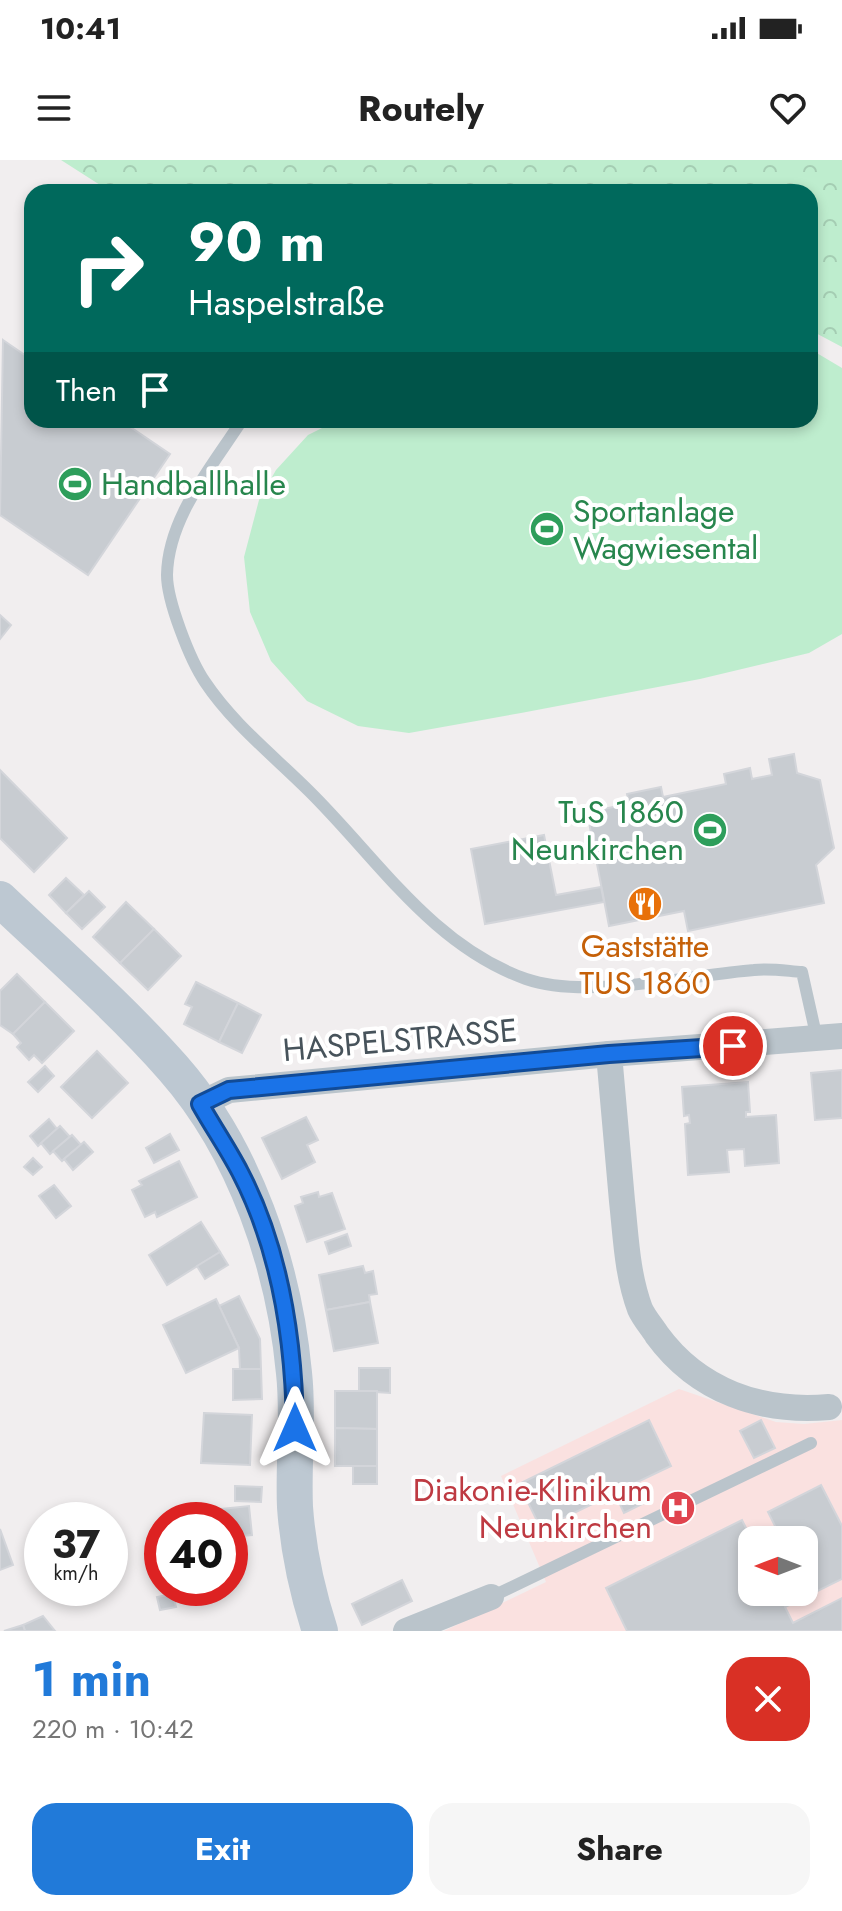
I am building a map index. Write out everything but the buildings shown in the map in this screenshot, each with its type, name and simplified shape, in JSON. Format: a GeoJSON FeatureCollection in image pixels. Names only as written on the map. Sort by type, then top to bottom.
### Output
{"type":"FeatureCollection","features":[{"type":"Feature","properties":{"kind":"street"},"geometry":{"type":"LineString","coordinates":[[0,899],[173,1069],[200,1104],[241,1175],[277,1271],[295,1374],[295,1508],[307,1588],[320,1631]]}},
{"type":"Feature","properties":{"kind":"street","name":"HASPELSTRASSE"},"geometry":{"type":"LineString","coordinates":[[200,1104],[229,1090],[609,1054],[829,1038]]}},
{"type":"Feature","properties":{"kind":"street"},"geometry":{"type":"LineString","coordinates":[[609,1054],[628,1267],[641,1312],[670,1352],[689,1371],[724,1391],[761,1405],[795,1410],[836,1406]]}},
{"type":"Feature","properties":{"kind":"street"},"geometry":{"type":"LineString","coordinates":[[406,1631],[491,1597]]}},
{"type":"Feature","properties":{"kind":"lane"},"geometry":{"type":"LineString","coordinates":[[237,428],[190,500],[170,542],[167,578],[175,614],[204,681],[233,717],[311,793],[418,909],[463,946],[527,979],[577,986],[758,969],[802,972],[829,1038]]}},
{"type":"Feature","properties":{"kind":"lane"},"geometry":{"type":"LineString","coordinates":[[491,1597],[811,1443]]}},
{"type":"Feature","properties":{"kind":"shaded area","name":"Diakonie-Klinikum Neunkirchen"},"geometry":{"type":"Polygon","coordinates":[[[679,1389],[776,1422],[804,1424],[842,1420],[842,1631],[444,1631],[546,1582],[501,1476],[679,1389]]]}},
{"type":"Feature","properties":{"kind":"green space"},"geometry":{"type":"Polygon","coordinates":[[[61,160],[842,160],[842,347],[818,334],[818,184],[98,184],[61,160]]]}},
{"type":"Feature","properties":{"kind":"green space","name":"Sportanlage Wagwiesental"},"geometry":{"type":"Polygon","coordinates":[[[818,354],[842,368],[842,634],[809,653],[700,679],[409,733],[358,726],[307,701],[271,661],[250,612],[244,557],[259,500],[276,470],[308,435],[322,428],[818,428],[818,354]]]}},
{"type":"Feature","properties":{"kind":"place","name":"Handballhalle"},"geometry":{"type":"Point","coordinates":[75,484]}},
{"type":"Feature","properties":{"kind":"place","name":"Sportanlage Wagwiesental"},"geometry":{"type":"Point","coordinates":[547,529]}},
{"type":"Feature","properties":{"kind":"place","name":"TuS 1860 Neunkirchen"},"geometry":{"type":"Point","coordinates":[710,830]}},
{"type":"Feature","properties":{"kind":"place","name":"Gaststätte TUS 1860"},"geometry":{"type":"Point","coordinates":[645,904]}},
{"type":"Feature","properties":{"kind":"place","name":"Diakonie-Klinikum Neunkirchen"},"geometry":{"type":"Point","coordinates":[678,1508]}},
{"type":"Feature","properties":{"kind":"route"},"geometry":{"type":"LineString","coordinates":[[295,1428],[295,1374],[277,1271],[241,1175],[200,1104],[229,1090],[609,1054],[733,1046]]}}]}
